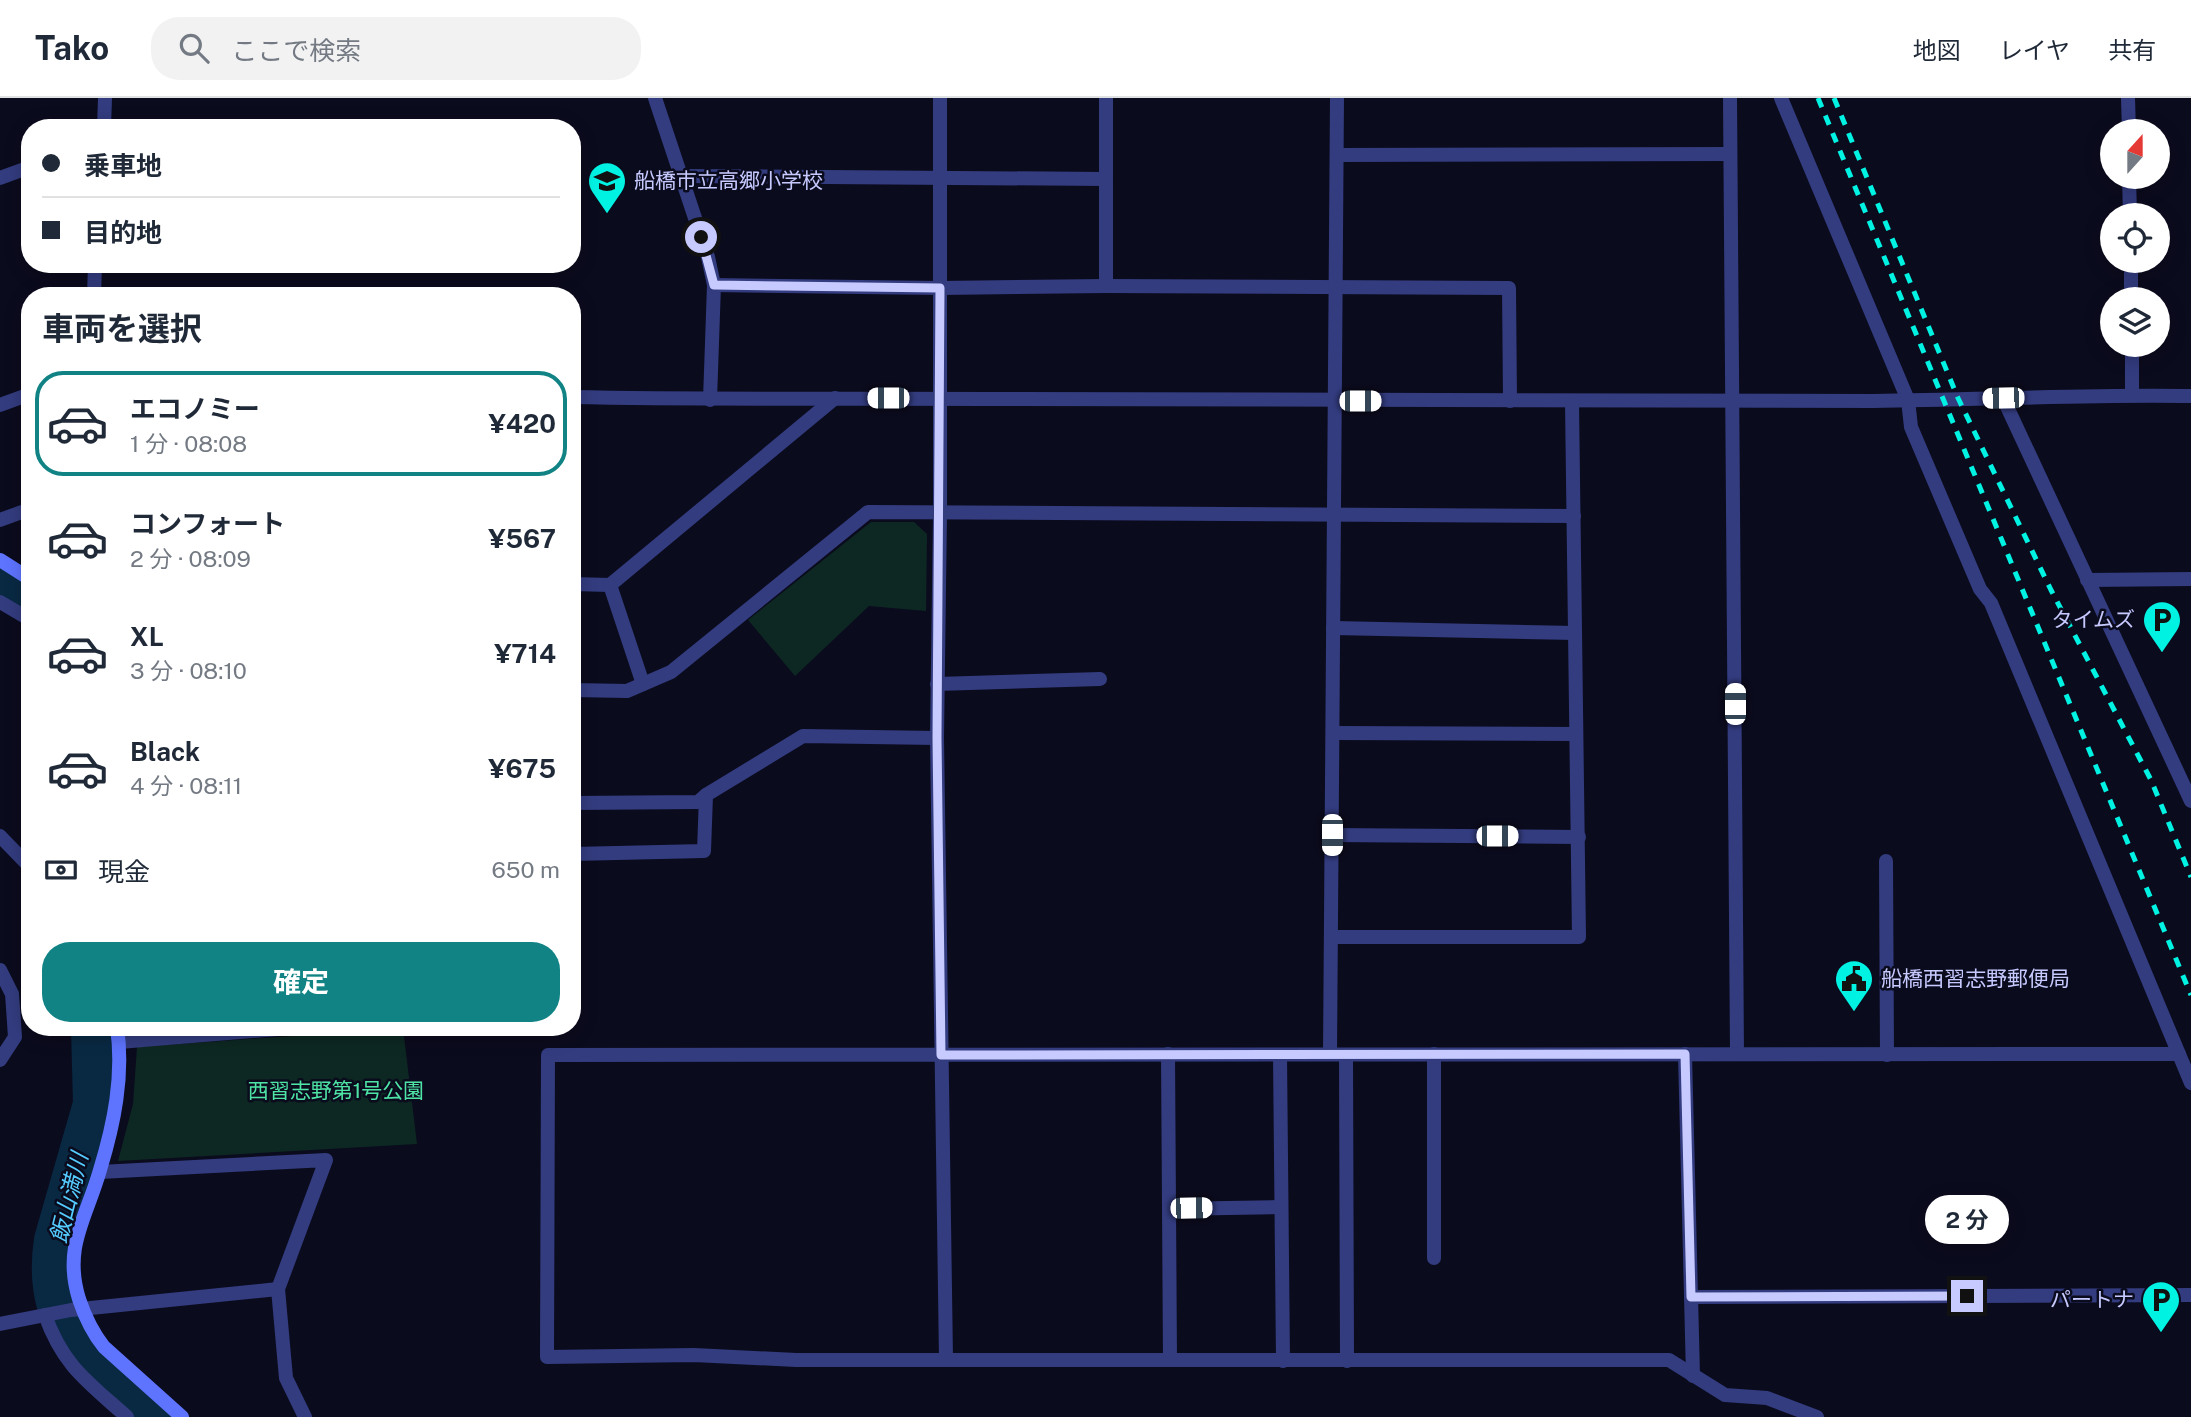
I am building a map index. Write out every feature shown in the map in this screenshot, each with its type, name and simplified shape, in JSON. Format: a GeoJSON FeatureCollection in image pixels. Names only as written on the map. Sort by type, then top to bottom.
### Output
{"type":"FeatureCollection","features":[{"type":"Feature","properties":{"kind":"street"},"geometry":{"type":"LineString","coordinates":[[104,119],[105,98]]}},
{"type":"Feature","properties":{"kind":"street"},"geometry":{"type":"LineString","coordinates":[[655,98],[708,257],[714,285],[710,400]]}},
{"type":"Feature","properties":{"kind":"street"},"geometry":{"type":"LineString","coordinates":[[940,98],[937,738],[946,1359]]}},
{"type":"Feature","properties":{"kind":"street"},"geometry":{"type":"LineString","coordinates":[[1106,98],[1106,286]]}},
{"type":"Feature","properties":{"kind":"street"},"geometry":{"type":"LineString","coordinates":[[1330,1054],[1337,98]]}},
{"type":"Feature","properties":{"kind":"street"},"geometry":{"type":"LineString","coordinates":[[1730,98],[1737,1054]]}},
{"type":"Feature","properties":{"kind":"street"},"geometry":{"type":"LineString","coordinates":[[1781,98],[1908,400],[1911,426],[1980,589],[1991,603],[2191,1083]]}},
{"type":"Feature","properties":{"kind":"street"},"geometry":{"type":"LineString","coordinates":[[2128,98],[2129,119]]}},
{"type":"Feature","properties":{"kind":"street"},"geometry":{"type":"LineString","coordinates":[[1337,155],[1729,154]]}},
{"type":"Feature","properties":{"kind":"street"},"geometry":{"type":"LineString","coordinates":[[0,178],[21,170]]}},
{"type":"Feature","properties":{"kind":"street"},"geometry":{"type":"LineString","coordinates":[[680,176],[1106,179]]}},
{"type":"Feature","properties":{"kind":"street"},"geometry":{"type":"LineString","coordinates":[[714,285],[940,288],[1509,288],[1510,401]]}},
{"type":"Feature","properties":{"kind":"street"},"geometry":{"type":"LineString","coordinates":[[2132,357],[2132,395]]}},
{"type":"Feature","properties":{"kind":"street"},"geometry":{"type":"LineString","coordinates":[[581,397],[710,400],[940,398],[1572,402],[2191,396]]}},
{"type":"Feature","properties":{"kind":"street"},"geometry":{"type":"LineString","coordinates":[[0,405],[21,397]]}},
{"type":"Feature","properties":{"kind":"street"},"geometry":{"type":"LineString","coordinates":[[581,584],[610,585],[835,398]]}},
{"type":"Feature","properties":{"kind":"street"},"geometry":{"type":"LineString","coordinates":[[2003,398],[2191,801]]}},
{"type":"Feature","properties":{"kind":"street"},"geometry":{"type":"LineString","coordinates":[[1331,937],[1579,937],[1572,402]]}},
{"type":"Feature","properties":{"kind":"street"},"geometry":{"type":"LineString","coordinates":[[0,520],[21,512]]}},
{"type":"Feature","properties":{"kind":"street"},"geometry":{"type":"LineString","coordinates":[[581,690],[627,691],[671,672],[869,512],[1574,516]]}},
{"type":"Feature","properties":{"kind":"street"},"geometry":{"type":"LineString","coordinates":[[0,561],[21,574]]}},
{"type":"Feature","properties":{"kind":"street"},"geometry":{"type":"LineString","coordinates":[[2087,580],[2191,579]]}},
{"type":"Feature","properties":{"kind":"street"},"geometry":{"type":"LineString","coordinates":[[610,585],[643,684]]}},
{"type":"Feature","properties":{"kind":"street"},"geometry":{"type":"LineString","coordinates":[[0,602],[21,614]]}},
{"type":"Feature","properties":{"kind":"street"},"geometry":{"type":"LineString","coordinates":[[1334,628],[1576,633]]}},
{"type":"Feature","properties":{"kind":"street"},"geometry":{"type":"LineString","coordinates":[[937,684],[1100,680]]}},
{"type":"Feature","properties":{"kind":"street"},"geometry":{"type":"LineString","coordinates":[[1333,733],[1576,734]]}},
{"type":"Feature","properties":{"kind":"street"},"geometry":{"type":"LineString","coordinates":[[581,803],[698,802],[803,736],[937,738]]}},
{"type":"Feature","properties":{"kind":"street"},"geometry":{"type":"LineString","coordinates":[[581,854],[704,850],[706,795]]}},
{"type":"Feature","properties":{"kind":"street"},"geometry":{"type":"LineString","coordinates":[[0,835],[21,857]]}},
{"type":"Feature","properties":{"kind":"street"},"geometry":{"type":"LineString","coordinates":[[1332,835],[1579,836]]}},
{"type":"Feature","properties":{"kind":"street"},"geometry":{"type":"LineString","coordinates":[[1886,862],[1887,1055]]}},
{"type":"Feature","properties":{"kind":"street"},"geometry":{"type":"LineString","coordinates":[[0,970],[12,994],[15,1037],[0,1060]]}},
{"type":"Feature","properties":{"kind":"street"},"geometry":{"type":"LineString","coordinates":[[118,1036],[117,1102],[100,1171],[80,1226],[72,1263],[76,1309],[103,1347],[182,1417]]}},
{"type":"Feature","properties":{"kind":"street"},"geometry":{"type":"LineString","coordinates":[[1168,1054],[1170,1360]]}},
{"type":"Feature","properties":{"kind":"street"},"geometry":{"type":"LineString","coordinates":[[1434,1054],[1434,1258]]}},
{"type":"Feature","properties":{"kind":"street"},"geometry":{"type":"LineString","coordinates":[[1685,1054],[1693,1376]]}},
{"type":"Feature","properties":{"kind":"street"},"geometry":{"type":"LineString","coordinates":[[1817,1417],[1767,1398],[1725,1395],[1669,1360],[796,1360],[694,1355],[547,1357],[548,1055],[2179,1054]]}},
{"type":"Feature","properties":{"kind":"street"},"geometry":{"type":"LineString","coordinates":[[1280,1055],[1283,1361]]}},
{"type":"Feature","properties":{"kind":"street"},"geometry":{"type":"LineString","coordinates":[[1346,1055],[1347,1361]]}},
{"type":"Feature","properties":{"kind":"street"},"geometry":{"type":"LineString","coordinates":[[100,1171],[326,1160],[278,1289],[286,1378],[305,1417]]}},
{"type":"Feature","properties":{"kind":"street"},"geometry":{"type":"LineString","coordinates":[[1169,1209],[1281,1207]]}},
{"type":"Feature","properties":{"kind":"street"},"geometry":{"type":"LineString","coordinates":[[0,1324],[76,1309],[278,1289]]}},
{"type":"Feature","properties":{"kind":"street"},"geometry":{"type":"LineString","coordinates":[[1691,1297],[2191,1295]]}},
{"type":"Feature","properties":{"kind":"street"},"geometry":{"type":"LineString","coordinates":[[45,1315],[54,1340],[66,1361],[127,1417]]}},
{"type":"Feature","properties":{"kind":"green space"},"geometry":{"type":"Polygon","coordinates":[[[871,522],[914,522],[927,534],[926,611],[869,606],[795,676],[748,620],[871,522]]]}},
{"type":"Feature","properties":{"kind":"green space","name":"西習志野第1号公園"},"geometry":{"type":"Polygon","coordinates":[[[291,1036],[404,1036],[417,1144],[118,1161],[133,1104],[137,1047],[291,1036]]]}},
{"type":"Feature","properties":{"kind":"waterway","name":"飯山満川"},"geometry":{"type":"LineString","coordinates":[[0,580],[21,591]]}},
{"type":"Feature","properties":{"kind":"waterway","name":"飯山満川"},"geometry":{"type":"LineString","coordinates":[[92,1036],[94,1104],[55,1240],[53,1271],[56,1298],[64,1321],[91,1361],[151,1417]]}},
{"type":"Feature","properties":{"kind":"railway"},"geometry":{"type":"LineString","coordinates":[[1818,98],[2191,995]]}},
{"type":"Feature","properties":{"kind":"railway"},"geometry":{"type":"LineString","coordinates":[[1834,98],[1958,398],[2051,590],[2151,780],[2191,877]]}},
{"type":"Feature","properties":{"kind":"place","name":"船橋市立高郷小学校"},"geometry":{"type":"Point","coordinates":[607,215]}},
{"type":"Feature","properties":{"kind":"place","name":"タイムズ"},"geometry":{"type":"Point","coordinates":[2162,654]}},
{"type":"Feature","properties":{"kind":"place","name":"船橋西習志野郵便局"},"geometry":{"type":"Point","coordinates":[1854,1013]}},
{"type":"Feature","properties":{"kind":"place","name":"パートナ"},"geometry":{"type":"Point","coordinates":[2161,1334]}},
{"type":"Feature","properties":{"kind":"route"},"geometry":{"type":"LineString","coordinates":[[701,237],[714,285],[940,288],[937,738],[941,1055],[1685,1054],[1691,1297],[1967,1296]]}}]}
